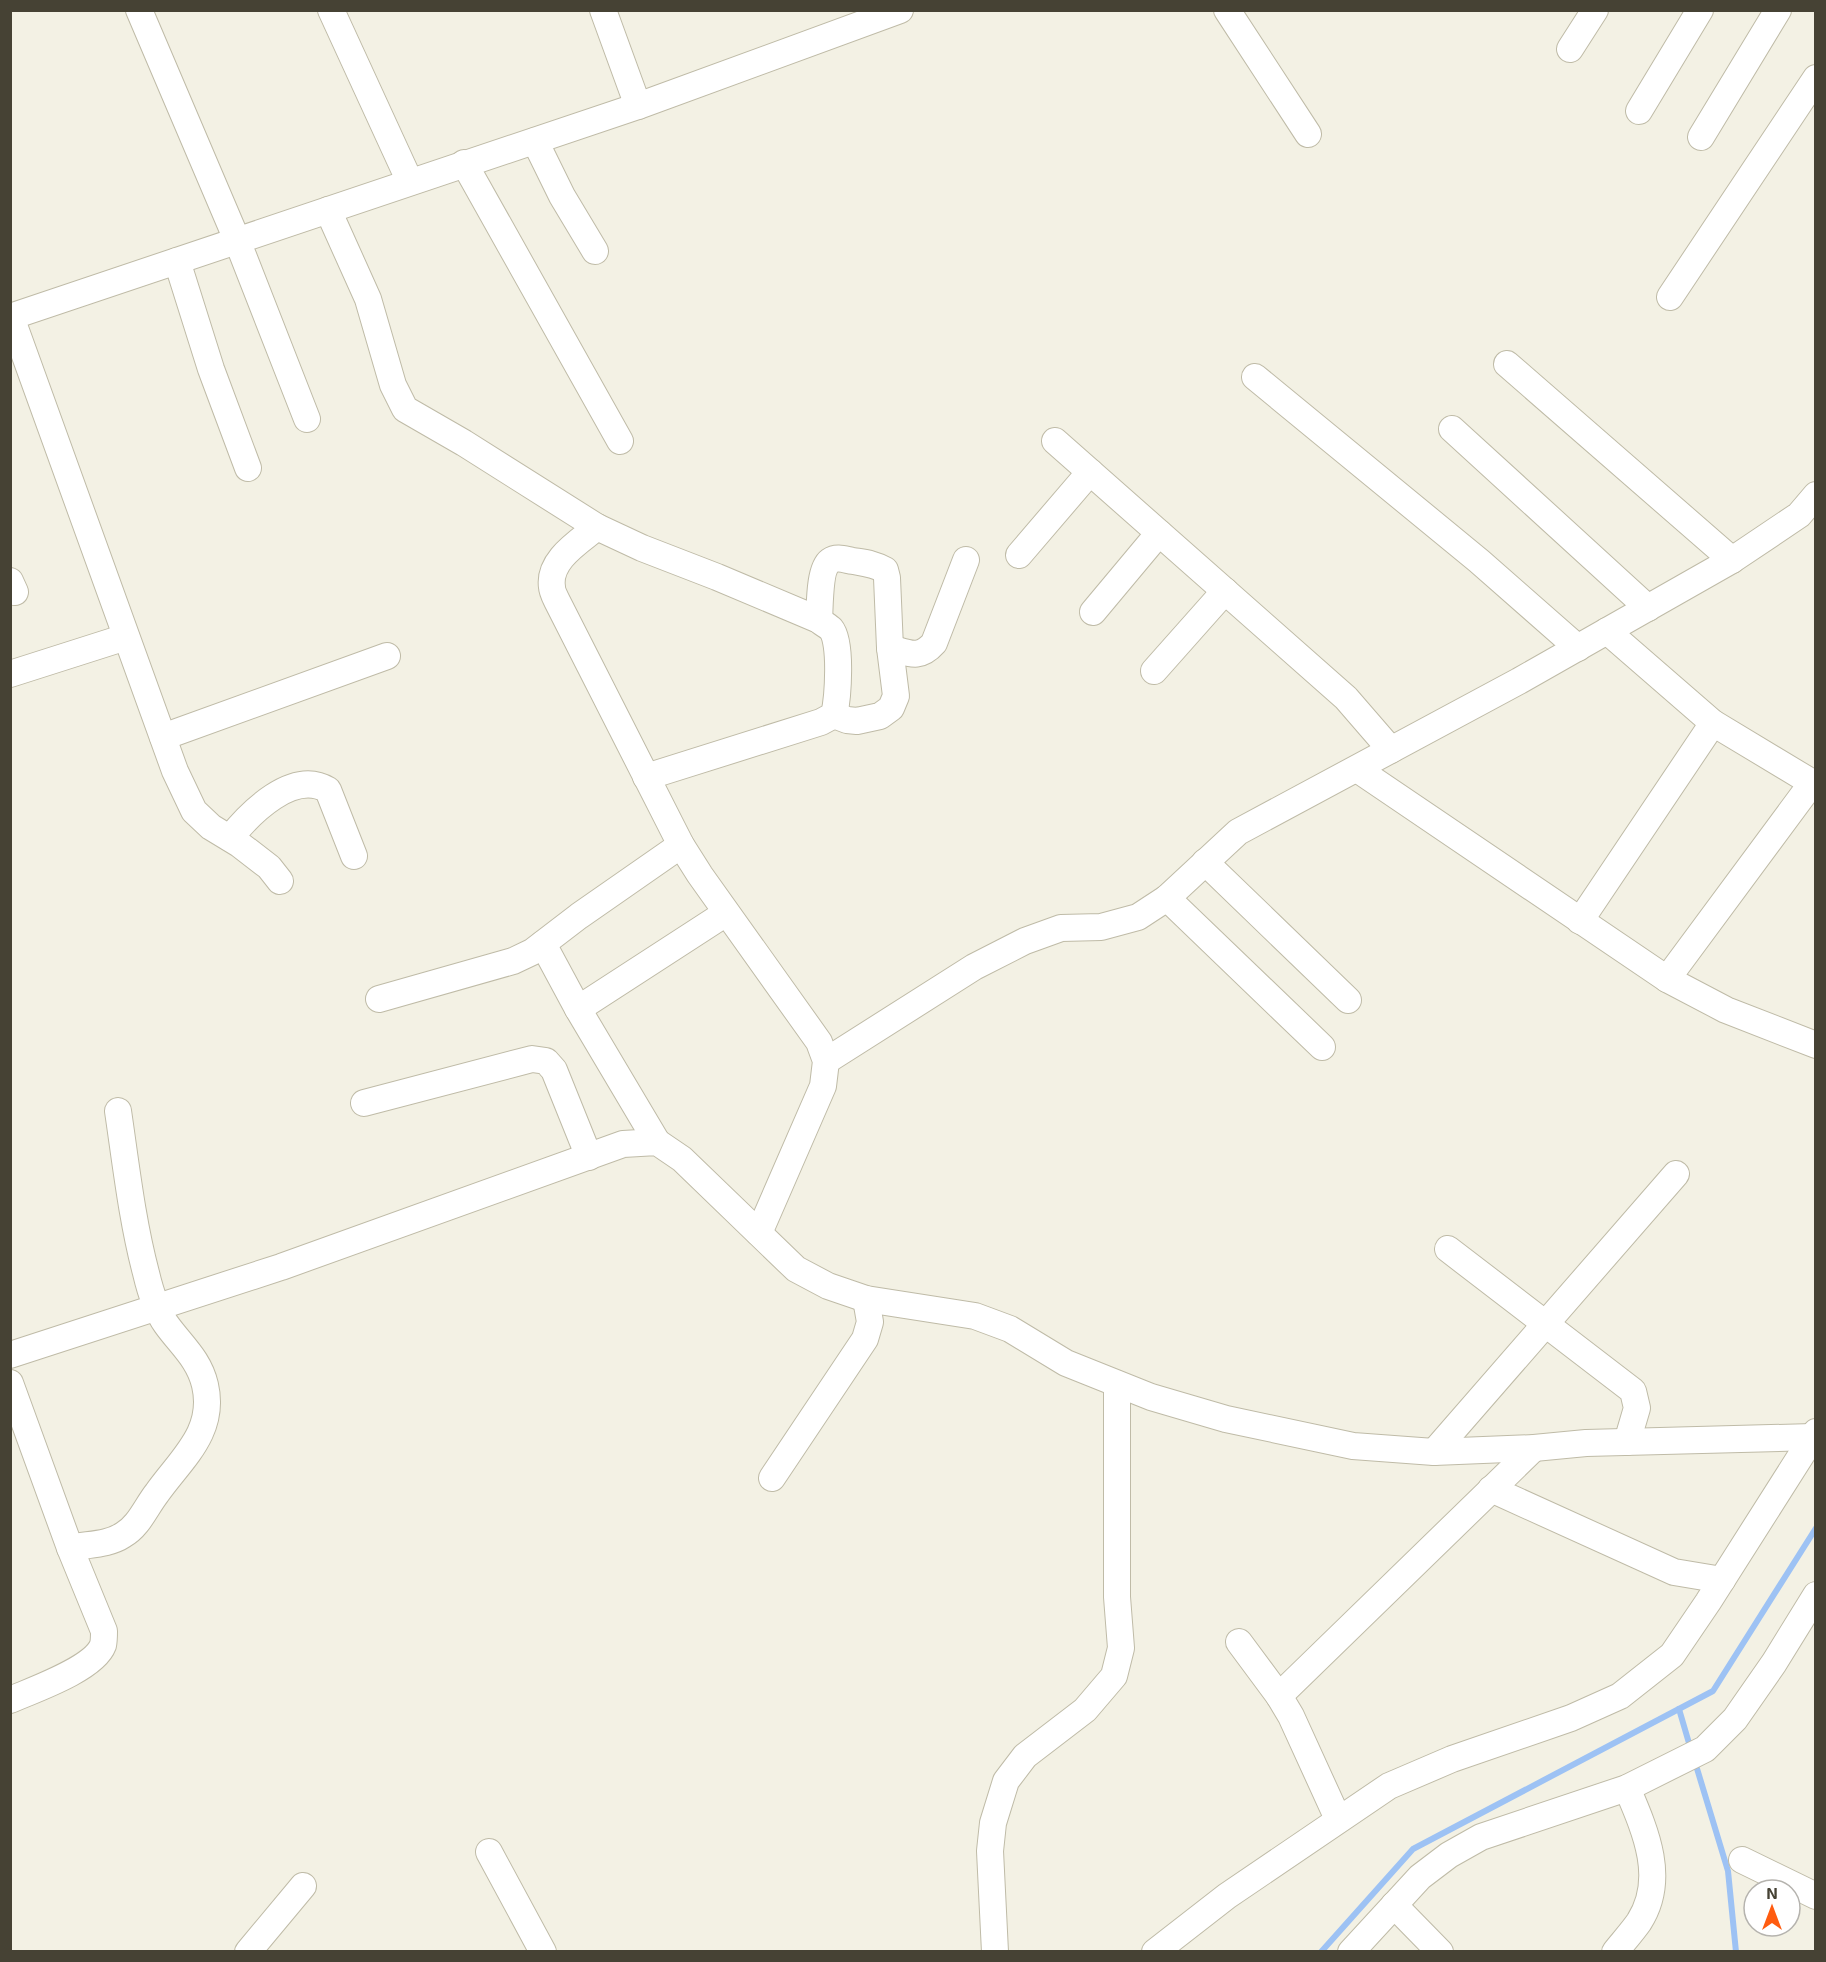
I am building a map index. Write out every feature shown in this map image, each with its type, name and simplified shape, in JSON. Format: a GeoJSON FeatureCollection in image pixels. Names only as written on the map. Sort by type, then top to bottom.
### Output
{"type":"FeatureCollection","features":[{"type":"Feature","properties":{"kind":"street"},"geometry":{"type":"LineString","coordinates":[[139,10],[237,240],[307,419]]}},
{"type":"Feature","properties":{"kind":"street"},"geometry":{"type":"LineString","coordinates":[[331,10],[410,182]]}},
{"type":"Feature","properties":{"kind":"street"},"geometry":{"type":"LineString","coordinates":[[603,10],[638,106]]}},
{"type":"Feature","properties":{"kind":"street"},"geometry":{"type":"LineString","coordinates":[[280,881],[269,867],[211,827],[194,811],[175,771],[11,317],[638,106],[900,10]]}},
{"type":"Feature","properties":{"kind":"street"},"geometry":{"type":"LineString","coordinates":[[1227,10],[1308,134]]}},
{"type":"Feature","properties":{"kind":"street"},"geometry":{"type":"LineString","coordinates":[[1570,49],[1594,10]]}},
{"type":"Feature","properties":{"kind":"street"},"geometry":{"type":"LineString","coordinates":[[1639,111],[1700,10]]}},
{"type":"Feature","properties":{"kind":"street"},"geometry":{"type":"LineString","coordinates":[[1701,137],[1778,10]]}},
{"type":"Feature","properties":{"kind":"street"},"geometry":{"type":"LineString","coordinates":[[1670,297],[1815,78]]}},
{"type":"Feature","properties":{"kind":"street"},"geometry":{"type":"LineString","coordinates":[[535,141],[562,196],[595,251]]}},
{"type":"Feature","properties":{"kind":"street"},"geometry":{"type":"LineString","coordinates":[[464,164],[620,441]]}},
{"type":"Feature","properties":{"kind":"street"},"geometry":{"type":"LineString","coordinates":[[328,210],[368,299],[393,385],[405,409],[464,443],[597,527],[642,548],[819,620],[831,629],[836,639],[838,682],[838,700],[834,715],[821,722],[646,777]]}},
{"type":"Feature","properties":{"kind":"street"},"geometry":{"type":"LineString","coordinates":[[177,261],[211,369],[248,468]]}},
{"type":"Feature","properties":{"kind":"street"},"geometry":{"type":"LineString","coordinates":[[1507,364],[1732,560]]}},
{"type":"Feature","properties":{"kind":"street"},"geometry":{"type":"LineString","coordinates":[[1255,377],[1479,561],[1578,648]]}},
{"type":"Feature","properties":{"kind":"street"},"geometry":{"type":"LineString","coordinates":[[1452,429],[1648,608]]}},
{"type":"Feature","properties":{"kind":"street"},"geometry":{"type":"LineString","coordinates":[[1055,441],[1346,698],[1391,750]]}},
{"type":"Feature","properties":{"kind":"street"},"geometry":{"type":"LineString","coordinates":[[1019,555],[1090,472]]}},
{"type":"Feature","properties":{"kind":"street"},"geometry":{"type":"LineString","coordinates":[[826,1060],[974,967],[1025,941],[1061,928],[1101,927],[1138,916],[1167,898],[1238,832],[1578,648],[1807,519],[1815,495]]}},
{"type":"Feature","properties":{"kind":"street"},"geometry":{"type":"LineString","coordinates":[[597,527],[563,556],[553,571],[552,587],[557,601],[678,839],[726,913],[819,1042],[826,1060],[823,1086],[759,1233]]}},
{"type":"Feature","properties":{"kind":"street"},"geometry":{"type":"LineString","coordinates":[[1092,612],[1159,533]]}},
{"type":"Feature","properties":{"kind":"street"},"geometry":{"type":"LineString","coordinates":[[819,620],[823,577],[830,561],[837,558],[877,565],[885,570],[890,648],[896,696],[891,708],[880,716],[857,721],[834,715]]}},
{"type":"Feature","properties":{"kind":"street"},"geometry":{"type":"LineString","coordinates":[[890,648],[918,655],[934,643],[966,560]]}},
{"type":"Feature","properties":{"kind":"street"},"geometry":{"type":"LineString","coordinates":[[1154,671],[1225,591]]}},
{"type":"Feature","properties":{"kind":"street"},"geometry":{"type":"LineString","coordinates":[[1607,631],[1713,723],[1814,784],[1666,979]]}},
{"type":"Feature","properties":{"kind":"street"},"geometry":{"type":"LineString","coordinates":[[10,674],[126,637]]}},
{"type":"Feature","properties":{"kind":"street"},"geometry":{"type":"LineString","coordinates":[[163,737],[387,656]]}},
{"type":"Feature","properties":{"kind":"street"},"geometry":{"type":"LineString","coordinates":[[1580,921],[1713,723]]}},
{"type":"Feature","properties":{"kind":"street"},"geometry":{"type":"LineString","coordinates":[[1357,769],[1666,979],[1726,1010],[1815,1045]]}},
{"type":"Feature","properties":{"kind":"street"},"geometry":{"type":"LineString","coordinates":[[230,838],[248,816],[264,802],[292,788],[310,784],[320,785],[328,790],[354,856]]}},
{"type":"Feature","properties":{"kind":"street"},"geometry":{"type":"LineString","coordinates":[[379,999],[513,961],[532,952],[678,839]]}},
{"type":"Feature","properties":{"kind":"street"},"geometry":{"type":"LineString","coordinates":[[1205,862],[1348,1000]]}},
{"type":"Feature","properties":{"kind":"street"},"geometry":{"type":"LineString","coordinates":[[1167,898],[1322,1047]]}},
{"type":"Feature","properties":{"kind":"street"},"geometry":{"type":"LineString","coordinates":[[578,1009],[726,913]]}},
{"type":"Feature","properties":{"kind":"street"},"geometry":{"type":"LineString","coordinates":[[543,944],[578,1009],[657,1142],[682,1159],[796,1269],[828,1286],[866,1299],[975,1316],[1010,1329],[1066,1363],[1151,1397],[1226,1419],[1353,1446],[1434,1452],[1814,1434]]}},
{"type":"Feature","properties":{"kind":"street"},"geometry":{"type":"LineString","coordinates":[[364,1103],[532,1059],[546,1061],[554,1070],[589,1157]]}},
{"type":"Feature","properties":{"kind":"street"},"geometry":{"type":"LineString","coordinates":[[70,1548],[109,1542],[132,1530],[157,1492],[189,1454],[207,1412],[205,1386],[197,1364],[186,1346],[165,1322],[157,1307],[146,1274],[132,1207],[118,1111]]}},
{"type":"Feature","properties":{"kind":"street"},"geometry":{"type":"LineString","coordinates":[[10,1354],[281,1267],[623,1144],[657,1142]]}},
{"type":"Feature","properties":{"kind":"street"},"geometry":{"type":"LineString","coordinates":[[1434,1452],[1676,1174]]}},
{"type":"Feature","properties":{"kind":"street"},"geometry":{"type":"LineString","coordinates":[[1448,1249],[1633,1391],[1637,1408],[1627,1442]]}},
{"type":"Feature","properties":{"kind":"street"},"geometry":{"type":"LineString","coordinates":[[772,1478],[865,1339],[870,1322],[866,1299]]}},
{"type":"Feature","properties":{"kind":"street"},"geometry":{"type":"LineString","coordinates":[[10,1383],[70,1548],[104,1631],[103,1646],[93,1658],[66,1676],[10,1700]]}},
{"type":"Feature","properties":{"kind":"street"},"geometry":{"type":"LineString","coordinates":[[995,1952],[990,1851],[993,1823],[1006,1781],[1025,1756],[1085,1710],[1100,1693],[1114,1676],[1121,1648],[1117,1597],[1117,1384]]}},
{"type":"Feature","properties":{"kind":"street"},"geometry":{"type":"LineString","coordinates":[[1155,1952],[1227,1896],[1338,1819],[1400,1782],[1452,1759],[1571,1719],[1620,1696],[1672,1655],[1814,1434]]}},
{"type":"Feature","properties":{"kind":"street"},"geometry":{"type":"LineString","coordinates":[[1279,1696],[1534,1448]]}},
{"type":"Feature","properties":{"kind":"street"},"geometry":{"type":"LineString","coordinates":[[1491,1490],[1674,1572],[1722,1580]]}},
{"type":"Feature","properties":{"kind":"street"},"geometry":{"type":"LineString","coordinates":[[1351,1952],[1420,1876],[1449,1855],[1481,1837],[1627,1788],[1705,1749],[1735,1719],[1774,1663],[1815,1595]]}},
{"type":"Feature","properties":{"kind":"street"},"geometry":{"type":"LineString","coordinates":[[1239,1642],[1291,1716],[1338,1819]]}},
{"type":"Feature","properties":{"kind":"street"},"geometry":{"type":"LineString","coordinates":[[1615,1952],[1640,1920],[1652,1891],[1653,1869],[1645,1829],[1627,1788]]}},
{"type":"Feature","properties":{"kind":"street"},"geometry":{"type":"LineString","coordinates":[[489,1852],[543,1952]]}},
{"type":"Feature","properties":{"kind":"street"},"geometry":{"type":"LineString","coordinates":[[1742,1860],[1815,1896]]}},
{"type":"Feature","properties":{"kind":"street"},"geometry":{"type":"LineString","coordinates":[[248,1952],[303,1886]]}},
{"type":"Feature","properties":{"kind":"street"},"geometry":{"type":"LineString","coordinates":[[1394,1905],[1440,1952]]}},
{"type":"Feature","properties":{"kind":"waterway"},"geometry":{"type":"LineString","coordinates":[[1321,1952],[1413,1849],[1713,1691],[1816,1528]]}},
{"type":"Feature","properties":{"kind":"waterway"},"geometry":{"type":"LineString","coordinates":[[1679,1709],[1691,1750]]}},
{"type":"Feature","properties":{"kind":"waterway"},"geometry":{"type":"LineString","coordinates":[[1695,1762],[1728,1871],[1736,1952]]}}]}
